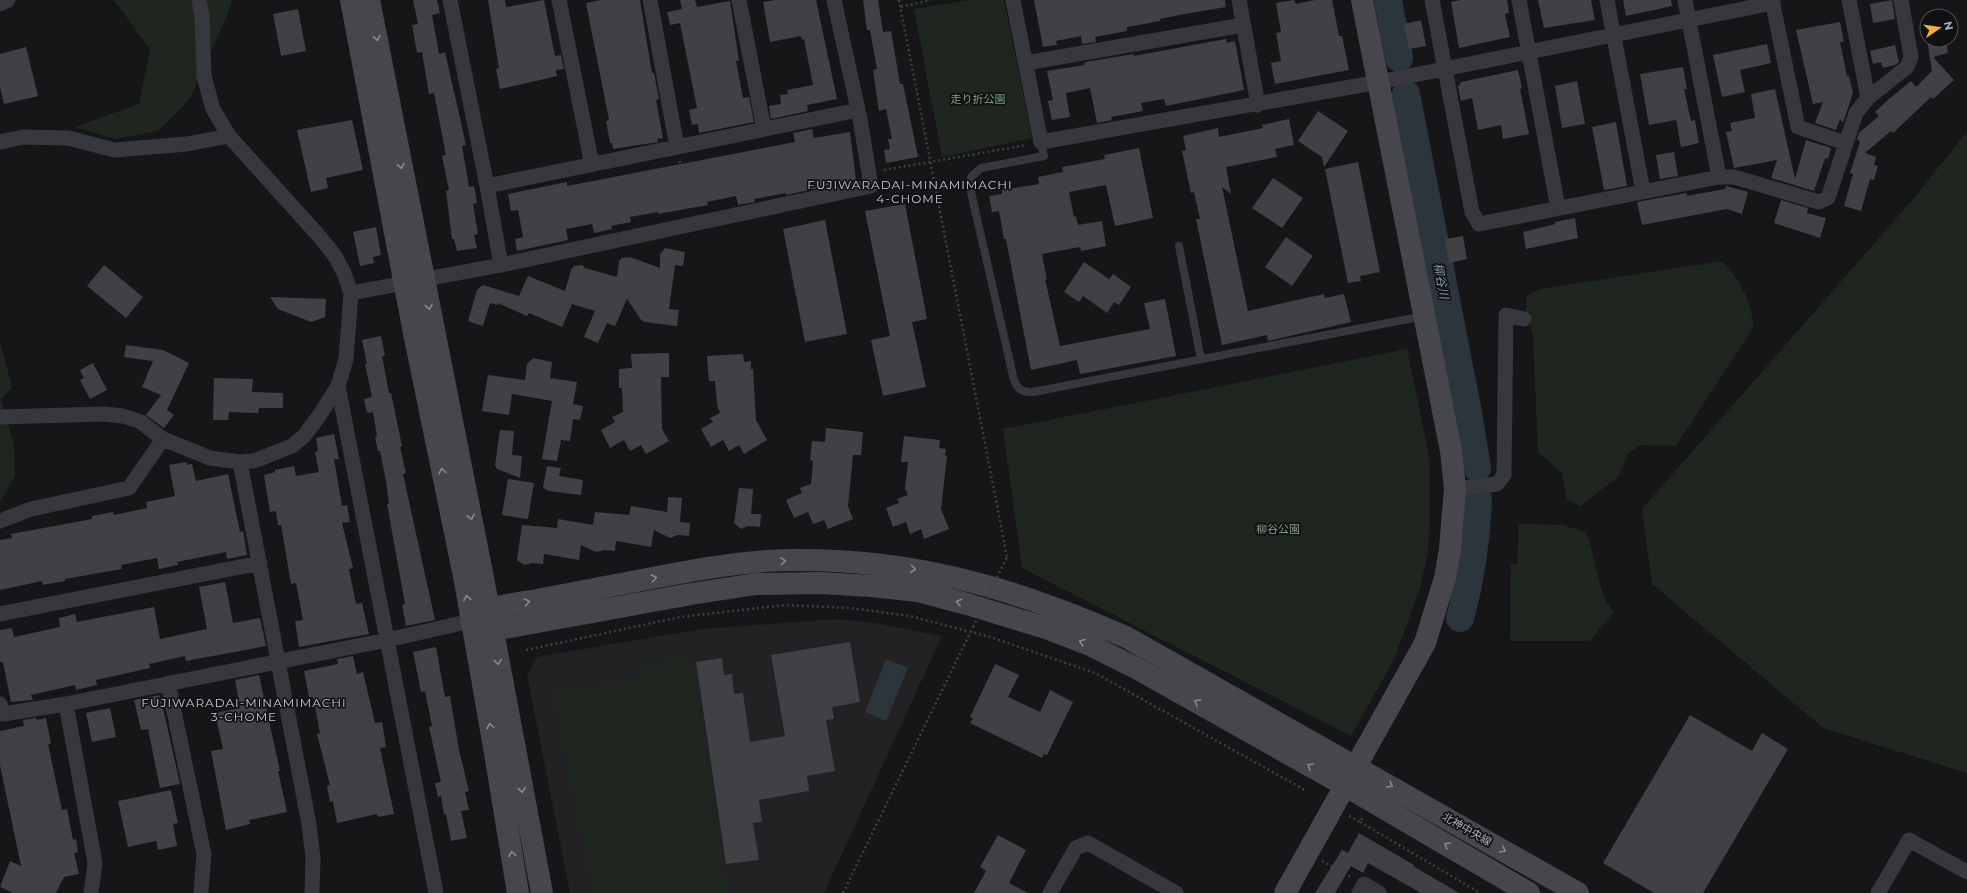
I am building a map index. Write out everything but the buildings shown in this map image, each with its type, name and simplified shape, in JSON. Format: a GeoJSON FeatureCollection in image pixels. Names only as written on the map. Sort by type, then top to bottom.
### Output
{"type":"FeatureCollection","features":[{"type":"Feature","properties":{"kind":"street"},"geometry":{"type":"LineString","coordinates":[[0,4],[8,0]]}},
{"type":"Feature","properties":{"kind":"street"},"geometry":{"type":"LineString","coordinates":[[0,417],[104,414],[123,416],[141,422],[163,438],[210,458],[240,462],[254,461],[292,446],[304,436],[338,386],[346,359],[351,293],[344,273],[323,241],[229,136],[214,109],[204,76],[202,16],[199,0]]}},
{"type":"Feature","properties":{"kind":"street"},"geometry":{"type":"LineString","coordinates":[[351,0],[414,281],[542,893]]}},
{"type":"Feature","properties":{"kind":"street"},"geometry":{"type":"LineString","coordinates":[[369,0],[414,281]]}},
{"type":"Feature","properties":{"kind":"street"},"geometry":{"type":"LineString","coordinates":[[450,0],[501,265]]}},
{"type":"Feature","properties":{"kind":"street"},"geometry":{"type":"LineString","coordinates":[[559,0],[592,165]]}},
{"type":"Feature","properties":{"kind":"street"},"geometry":{"type":"LineString","coordinates":[[650,0],[677,147]]}},
{"type":"Feature","properties":{"kind":"street"},"geometry":{"type":"LineString","coordinates":[[739,0],[764,129]]}},
{"type":"Feature","properties":{"kind":"street"},"geometry":{"type":"LineString","coordinates":[[351,293],[501,265],[871,186],[858,110],[834,0]]}},
{"type":"Feature","properties":{"kind":"street"},"geometry":{"type":"LineString","coordinates":[[1013,0],[1041,142],[1258,105],[1379,82],[1613,36],[1773,2],[1798,127],[1845,143]]}},
{"type":"Feature","properties":{"kind":"street"},"geometry":{"type":"LineString","coordinates":[[1239,0],[1258,105]]}},
{"type":"Feature","properties":{"kind":"street"},"geometry":{"type":"LineString","coordinates":[[1285,893],[1344,785],[1425,643],[1445,578],[1450,549],[1454,488],[1451,451],[1362,0]]}},
{"type":"Feature","properties":{"kind":"street"},"geometry":{"type":"LineString","coordinates":[[1432,0],[1472,212],[1480,224],[1719,177],[1734,177],[1818,202],[1828,198],[1856,113],[1868,98],[1907,67],[1911,57],[1902,0]]}},
{"type":"Feature","properties":{"kind":"street"},"geometry":{"type":"LineString","coordinates":[[1519,0],[1530,52],[1558,208]]}},
{"type":"Feature","properties":{"kind":"street"},"geometry":{"type":"LineString","coordinates":[[1607,0],[1643,191]]}},
{"type":"Feature","properties":{"kind":"street"},"geometry":{"type":"LineString","coordinates":[[1685,0],[1719,177]]}},
{"type":"Feature","properties":{"kind":"street"},"geometry":{"type":"LineString","coordinates":[[1849,0],[1868,98]]}},
{"type":"Feature","properties":{"kind":"street"},"geometry":{"type":"LineString","coordinates":[[1026,63],[1243,25]]}},
{"type":"Feature","properties":{"kind":"street"},"geometry":{"type":"LineString","coordinates":[[487,186],[858,110]]}},
{"type":"Feature","properties":{"kind":"street"},"geometry":{"type":"LineString","coordinates":[[0,142],[23,138],[68,138],[114,150],[187,144],[229,136]]}},
{"type":"Feature","properties":{"kind":"street"},"geometry":{"type":"LineString","coordinates":[[1454,488],[1497,484],[1504,475],[1506,315],[1524,319]]}},
{"type":"Feature","properties":{"kind":"street"},"geometry":{"type":"LineString","coordinates":[[338,386],[436,893]]}},
{"type":"Feature","properties":{"kind":"street"},"geometry":{"type":"LineString","coordinates":[[0,521],[31,509],[129,488],[163,438]]}},
{"type":"Feature","properties":{"kind":"street"},"geometry":{"type":"LineString","coordinates":[[240,462],[309,824],[313,858],[312,893]]}},
{"type":"Feature","properties":{"kind":"street","name":"北神中央線"},"geometry":{"type":"LineString","coordinates":[[484,620],[519,603],[668,576],[788,560],[837,561],[931,571],[972,581],[1051,606],[1126,637],[1578,893]]}},
{"type":"Feature","properties":{"kind":"street"},"geometry":{"type":"LineString","coordinates":[[0,614],[260,563]]}},
{"type":"Feature","properties":{"kind":"street"},"geometry":{"type":"LineString","coordinates":[[0,704],[3,714],[66,704],[484,620],[683,595],[756,584],[821,582],[871,586],[918,592],[987,609],[1090,645],[1149,676],[1344,785],[1529,893]]}},
{"type":"Feature","properties":{"kind":"street"},"geometry":{"type":"LineString","coordinates":[[484,620],[494,747],[518,893]]}},
{"type":"Feature","properties":{"kind":"street"},"geometry":{"type":"LineString","coordinates":[[168,684],[204,854],[201,893]]}},
{"type":"Feature","properties":{"kind":"street"},"geometry":{"type":"LineString","coordinates":[[66,704],[95,863],[91,893]]}},
{"type":"Feature","properties":{"kind":"street"},"geometry":{"type":"LineString","coordinates":[[1878,893],[1909,840],[1967,872]]}},
{"type":"Feature","properties":{"kind":"street"},"geometry":{"type":"LineString","coordinates":[[1050,893],[1076,848],[1088,844],[1176,893]]}},
{"type":"Feature","properties":{"kind":"street"},"geometry":{"type":"LineString","coordinates":[[1361,889],[1379,893]]}},
{"type":"Feature","properties":{"kind":"lane"},"geometry":{"type":"LineString","coordinates":[[1041,142],[1044,156],[981,168],[971,177],[970,188],[1014,380],[1022,392],[1033,392],[1424,316]]}},
{"type":"Feature","properties":{"kind":"lane"},"geometry":{"type":"LineString","coordinates":[[1179,246],[1201,359]]}},
{"type":"Feature","properties":{"kind":"path"},"geometry":{"type":"LineString","coordinates":[[843,893],[1008,557],[899,0]]}},
{"type":"Feature","properties":{"kind":"path"},"geometry":{"type":"LineString","coordinates":[[901,7],[931,0]]}},
{"type":"Feature","properties":{"kind":"path"},"geometry":{"type":"LineString","coordinates":[[869,173],[1041,142]]}},
{"type":"Feature","properties":{"kind":"path"},"geometry":{"type":"LineString","coordinates":[[677,147],[691,224]]}},
{"type":"Feature","properties":{"kind":"path"},"geometry":{"type":"LineString","coordinates":[[526,650],[680,617],[785,605],[850,608],[910,616],[971,631],[1039,652],[1095,673],[1305,790]]}},
{"type":"Feature","properties":{"kind":"path"},"geometry":{"type":"LineString","coordinates":[[1360,822],[1365,812]]}},
{"type":"Feature","properties":{"kind":"path"},"geometry":{"type":"LineString","coordinates":[[1343,813],[1480,893]]}},
{"type":"Feature","properties":{"kind":"path"},"geometry":{"type":"LineString","coordinates":[[1316,858],[1361,889]]}},
{"type":"Feature","properties":{"kind":"shaded area"},"geometry":{"type":"Polygon","coordinates":[[[838,619],[874,623],[942,636],[824,893],[570,893],[527,675],[537,657],[702,629],[838,619]]]}},
{"type":"Feature","properties":{"kind":"shaded area"},"geometry":{"type":"Polygon","coordinates":[[[886,659],[908,668],[886,721],[865,712],[886,659]]]}},
{"type":"Feature","properties":{"kind":"green space"},"geometry":{"type":"Polygon","coordinates":[[[114,0],[232,0],[227,16],[190,99],[158,131],[116,139],[74,127],[139,104],[150,49],[114,0]]]}},
{"type":"Feature","properties":{"kind":"green space","name":"走り折公園"},"geometry":{"type":"Polygon","coordinates":[[[969,0],[1004,0],[1032,138],[942,157],[914,9],[969,0]]]}},
{"type":"Feature","properties":{"kind":"green space"},"geometry":{"type":"Polygon","coordinates":[[[1967,132],[1967,773],[1823,728],[1652,584],[1642,509],[1914,198],[1967,132]]]}},
{"type":"Feature","properties":{"kind":"green space"},"geometry":{"type":"Polygon","coordinates":[[[1722,261],[1734,275],[1748,300],[1751,309],[1753,328],[1676,446],[1641,445],[1628,453],[1619,476],[1580,506],[1567,499],[1562,473],[1538,452],[1533,335],[1526,311],[1527,296],[1540,289],[1722,261]]]}},
{"type":"Feature","properties":{"kind":"green space"},"geometry":{"type":"Polygon","coordinates":[[[0,341],[12,387],[1,400],[14,444],[15,476],[0,502],[0,341]]]}},
{"type":"Feature","properties":{"kind":"green space","name":"柳谷公園"},"geometry":{"type":"Polygon","coordinates":[[[1407,349],[1429,456],[1430,505],[1428,553],[1420,588],[1394,660],[1351,736],[1022,568],[1003,429],[1407,349]]]}},
{"type":"Feature","properties":{"kind":"green space"},"geometry":{"type":"Polygon","coordinates":[[[1519,524],[1562,525],[1586,532],[1600,585],[1608,604],[1614,612],[1590,641],[1510,641],[1511,564],[1517,564],[1519,524]]]}},
{"type":"Feature","properties":{"kind":"green space"},"geometry":{"type":"Polygon","coordinates":[[[691,657],[728,893],[593,893],[552,692],[641,678],[639,663],[691,657]]]}},
{"type":"Feature","properties":{"kind":"waterway","name":"柳谷川"},"geometry":{"type":"LineString","coordinates":[[1388,0],[1399,58]]}},
{"type":"Feature","properties":{"kind":"waterway","name":"柳谷川"},"geometry":{"type":"LineString","coordinates":[[1406,94],[1468,413],[1477,468]]}},
{"type":"Feature","properties":{"kind":"waterway","name":"柳谷川"},"geometry":{"type":"LineString","coordinates":[[1460,618],[1472,560],[1478,500]]}},
{"type":"Feature","properties":{"kind":"district","name":"FUJIWARADAI-MINAMIMACHI 4-CHOME"},"geometry":{"type":"Point","coordinates":[910,192]}},
{"type":"Feature","properties":{"kind":"district","name":"FUJIWARADAI-MINAMIMACHI 3-CHOME"},"geometry":{"type":"Point","coordinates":[244,710]}}]}
